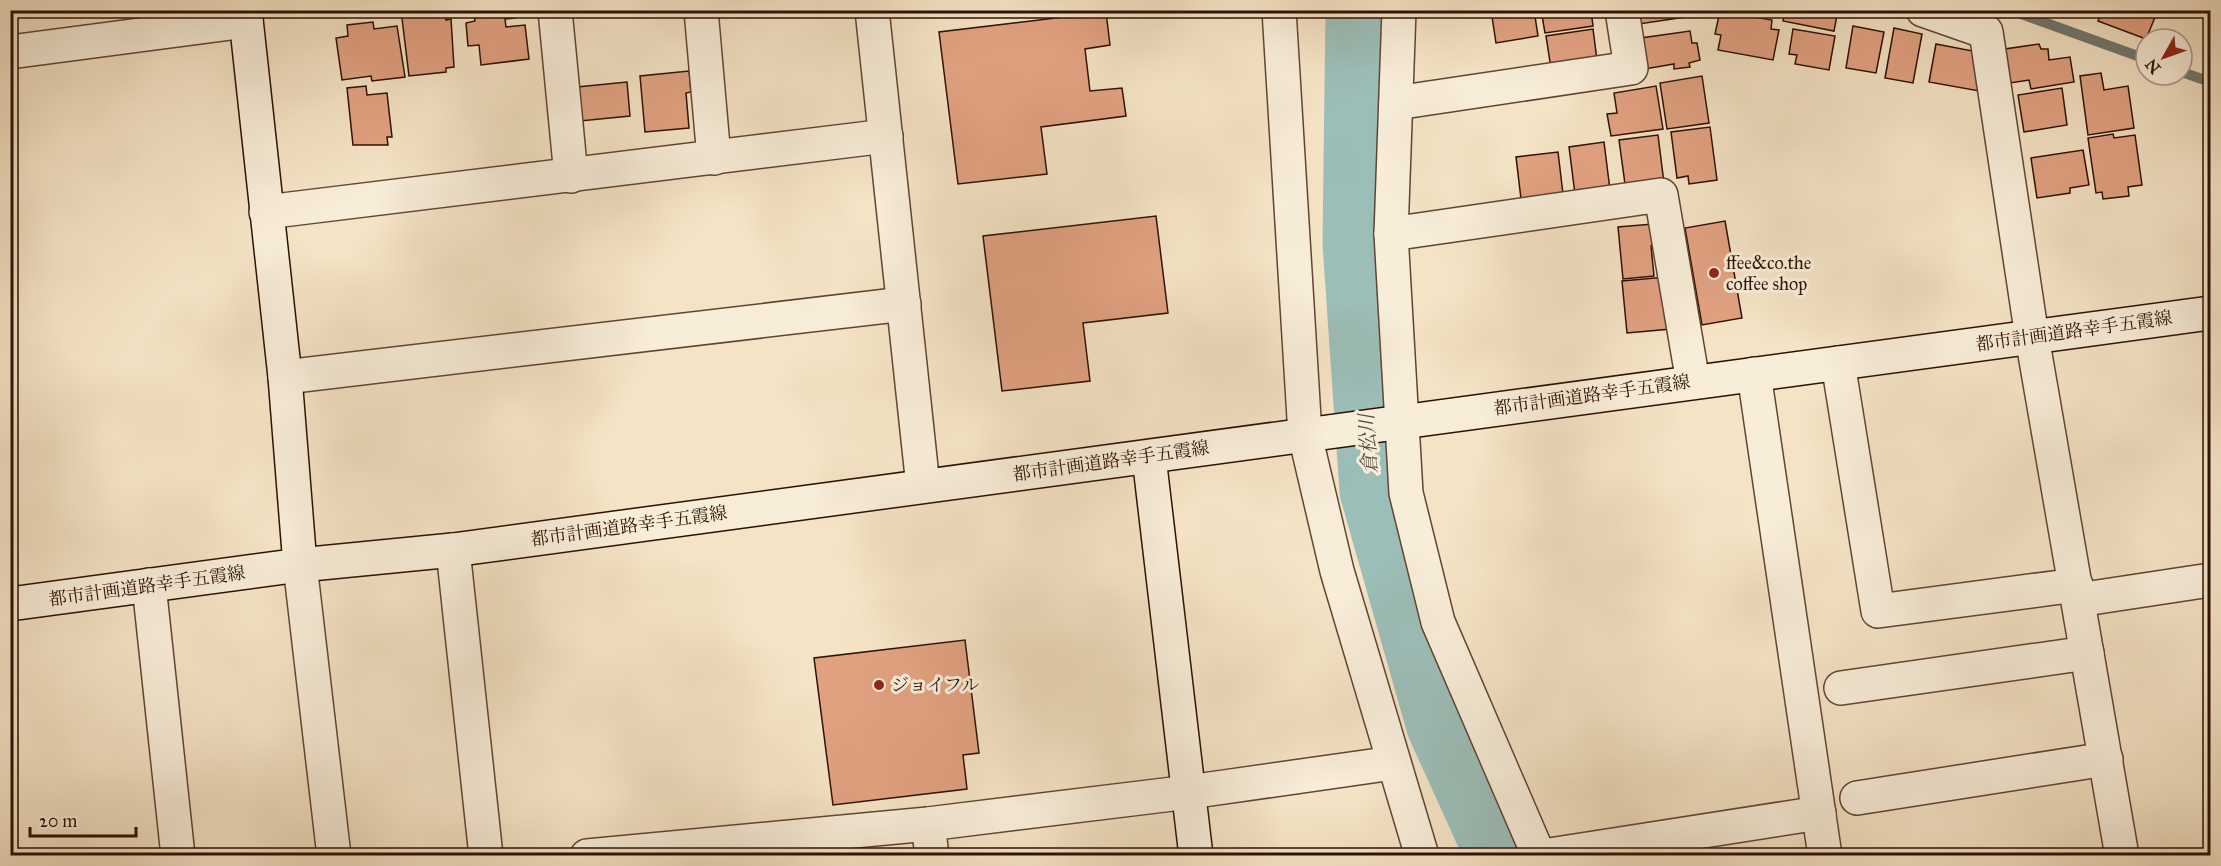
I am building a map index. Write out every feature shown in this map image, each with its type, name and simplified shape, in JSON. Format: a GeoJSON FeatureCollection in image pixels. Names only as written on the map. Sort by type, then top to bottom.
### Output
{"type":"FeatureCollection","features":[{"type":"Feature","properties":{"kind":"street"},"geometry":{"type":"LineString","coordinates":[[555,10],[571,176]]}},
{"type":"Feature","properties":{"kind":"street"},"geometry":{"type":"LineString","coordinates":[[701,10],[714,158]]}},
{"type":"Feature","properties":{"kind":"street"},"geometry":{"type":"LineString","coordinates":[[872,10],[923,486]]}},
{"type":"Feature","properties":{"kind":"street"},"geometry":{"type":"LineString","coordinates":[[1279,10],[1315,433],[1337,571],[1422,855]]}},
{"type":"Feature","properties":{"kind":"street"},"geometry":{"type":"LineString","coordinates":[[1399,10],[1391,234],[1393,422],[1406,493],[1438,622],[1541,855],[1819,813]]}},
{"type":"Feature","properties":{"kind":"street"},"geometry":{"type":"LineString","coordinates":[[1395,103],[1631,68],[1622,10]]}},
{"type":"Feature","properties":{"kind":"street"},"geometry":{"type":"LineString","coordinates":[[1923,10],[1986,32],[2032,337],[2122,855]]}},
{"type":"Feature","properties":{"kind":"street"},"geometry":{"type":"LineString","coordinates":[[10,52],[245,16],[285,377],[300,566],[334,855]]}},
{"type":"Feature","properties":{"kind":"street"},"geometry":{"type":"LineString","coordinates":[[266,212],[886,136]]}},
{"type":"Feature","properties":{"kind":"street"},"geometry":{"type":"LineString","coordinates":[[1391,234],[1661,195],[1693,382]]}},
{"type":"Feature","properties":{"kind":"street"},"geometry":{"type":"LineString","coordinates":[[285,377],[904,304]]}},
{"type":"Feature","properties":{"kind":"street","name":"都市計画道路幸手五霞線"},"geometry":{"type":"LineString","coordinates":[[10,604],[300,566],[453,550],[2211,313]]}},
{"type":"Feature","properties":{"kind":"street"},"geometry":{"type":"LineString","coordinates":[[1838,363],[1878,611],[2211,580]]}},
{"type":"Feature","properties":{"kind":"street"},"geometry":{"type":"LineString","coordinates":[[1754,374],[1825,855]]}},
{"type":"Feature","properties":{"kind":"street"},"geometry":{"type":"LineString","coordinates":[[1149,457],[1196,855]]}},
{"type":"Feature","properties":{"kind":"street"},"geometry":{"type":"LineString","coordinates":[[453,550],[486,855]]}},
{"type":"Feature","properties":{"kind":"street"},"geometry":{"type":"LineString","coordinates":[[150,585],[178,855]]}},
{"type":"Feature","properties":{"kind":"street"},"geometry":{"type":"LineString","coordinates":[[1841,688],[2087,653]]}},
{"type":"Feature","properties":{"kind":"street"},"geometry":{"type":"LineString","coordinates":[[1857,798],[2106,759]]}},
{"type":"Feature","properties":{"kind":"street"},"geometry":{"type":"LineString","coordinates":[[587,855],[930,840],[1189,792],[1393,763]]}},
{"type":"Feature","properties":{"kind":"building"},"geometry":{"type":"Polygon","coordinates":[[[123,10],[188,10],[189,19],[146,24],[144,11],[124,14],[123,10]]]}},
{"type":"Feature","properties":{"kind":"building"},"geometry":{"type":"Polygon","coordinates":[[[401,10],[445,10],[446,20],[451,19],[454,67],[446,68],[446,72],[409,76],[401,10]]]}},
{"type":"Feature","properties":{"kind":"building"},"geometry":{"type":"Polygon","coordinates":[[[479,10],[514,10],[515,18],[505,19],[506,27],[525,25],[529,59],[481,65],[479,45],[468,46],[466,23],[475,21],[474,13],[479,10]]]}},
{"type":"Feature","properties":{"kind":"building"},"geometry":{"type":"Polygon","coordinates":[[[1491,10],[1534,10],[1538,36],[1496,43],[1491,10]]]}},
{"type":"Feature","properties":{"kind":"building"},"geometry":{"type":"Polygon","coordinates":[[[1541,10],[1591,10],[1593,26],[1545,33],[1541,10]]]}},
{"type":"Feature","properties":{"kind":"building"},"geometry":{"type":"Polygon","coordinates":[[[1637,10],[1691,10],[1692,16],[1639,24],[1637,10]]]}},
{"type":"Feature","properties":{"kind":"building"},"geometry":{"type":"Polygon","coordinates":[[[1785,10],[1838,10],[1834,31],[1783,21],[1785,10]]]}},
{"type":"Feature","properties":{"kind":"building"},"geometry":{"type":"Polygon","coordinates":[[[2102,10],[2158,10],[2151,27],[2134,27],[2134,34],[2098,21],[2102,10]]]}},
{"type":"Feature","properties":{"kind":"building"},"geometry":{"type":"Polygon","coordinates":[[[1720,11],[1772,20],[1771,29],[1779,30],[1773,60],[1718,50],[1721,35],[1715,34],[1720,11]]]}},
{"type":"Feature","properties":{"kind":"building"},"geometry":{"type":"Polygon","coordinates":[[[1106,12],[1110,45],[1085,49],[1090,91],[1122,88],[1126,116],[1041,127],[1047,174],[958,184],[939,32],[1106,12]]]}},
{"type":"Feature","properties":{"kind":"building"},"geometry":{"type":"Polygon","coordinates":[[[373,22],[374,29],[397,26],[405,77],[372,81],[371,76],[342,80],[336,38],[348,36],[347,25],[373,22]]]}},
{"type":"Feature","properties":{"kind":"building"},"geometry":{"type":"Polygon","coordinates":[[[1853,26],[1884,32],[1876,73],[1846,68],[1853,26]]]}},
{"type":"Feature","properties":{"kind":"building"},"geometry":{"type":"Polygon","coordinates":[[[1894,28],[1922,34],[1913,83],[1885,78],[1894,28]]]}},
{"type":"Feature","properties":{"kind":"building"},"geometry":{"type":"Polygon","coordinates":[[[1593,29],[1598,68],[1552,75],[1546,36],[1593,29]]]}},
{"type":"Feature","properties":{"kind":"building"},"geometry":{"type":"Polygon","coordinates":[[[1793,29],[1835,36],[1829,70],[1795,64],[1797,55],[1789,54],[1793,29]]]}},
{"type":"Feature","properties":{"kind":"building"},"geometry":{"type":"Polygon","coordinates":[[[1690,31],[1692,43],[1697,43],[1700,60],[1689,63],[1690,67],[1674,69],[1674,64],[1645,69],[1641,38],[1690,31]]]}},
{"type":"Feature","properties":{"kind":"building"},"geometry":{"type":"Polygon","coordinates":[[[1936,44],[1978,52],[1975,72],[1982,74],[1979,91],[1929,82],[1936,44]]]}},
{"type":"Feature","properties":{"kind":"building"},"geometry":{"type":"Polygon","coordinates":[[[2039,44],[2041,49],[2048,49],[2049,60],[2070,57],[2074,82],[2031,89],[2029,80],[2010,83],[2005,49],[2039,44]]]}},
{"type":"Feature","properties":{"kind":"building"},"geometry":{"type":"Polygon","coordinates":[[[689,71],[691,92],[686,93],[689,128],[645,132],[640,76],[689,71]]]}},
{"type":"Feature","properties":{"kind":"building"},"geometry":{"type":"Polygon","coordinates":[[[2101,73],[2104,90],[2128,86],[2134,128],[2088,135],[2080,76],[2101,73]]]}},
{"type":"Feature","properties":{"kind":"building"},"geometry":{"type":"Polygon","coordinates":[[[1702,76],[1709,123],[1667,129],[1660,83],[1702,76]]]}},
{"type":"Feature","properties":{"kind":"building"},"geometry":{"type":"Polygon","coordinates":[[[627,82],[630,116],[580,121],[577,87],[627,82]]]}},
{"type":"Feature","properties":{"kind":"building"},"geometry":{"type":"Polygon","coordinates":[[[366,86],[367,95],[387,93],[392,137],[387,137],[388,145],[353,145],[347,88],[366,86]]]}},
{"type":"Feature","properties":{"kind":"building"},"geometry":{"type":"Polygon","coordinates":[[[1656,86],[1663,129],[1611,136],[1607,114],[1617,113],[1614,93],[1656,86]]]}},
{"type":"Feature","properties":{"kind":"building"},"geometry":{"type":"Polygon","coordinates":[[[2062,88],[2067,125],[2024,132],[2018,95],[2062,88]]]}},
{"type":"Feature","properties":{"kind":"building"},"geometry":{"type":"Polygon","coordinates":[[[1710,127],[1717,180],[1689,184],[1688,176],[1677,178],[1671,132],[1710,127]]]}},
{"type":"Feature","properties":{"kind":"building"},"geometry":{"type":"Polygon","coordinates":[[[2113,134],[2114,138],[2135,135],[2142,185],[2128,187],[2129,196],[2103,199],[2102,192],[2096,193],[2088,138],[2113,134]]]}},
{"type":"Feature","properties":{"kind":"building"},"geometry":{"type":"Polygon","coordinates":[[[1658,135],[1664,183],[1625,184],[1619,140],[1658,135]]]}},
{"type":"Feature","properties":{"kind":"building"},"geometry":{"type":"Polygon","coordinates":[[[1604,142],[1610,190],[1575,194],[1569,147],[1604,142]]]}},
{"type":"Feature","properties":{"kind":"building"},"geometry":{"type":"Polygon","coordinates":[[[2083,150],[2089,185],[2070,188],[2070,193],[2037,198],[2031,158],[2083,150]]]}},
{"type":"Feature","properties":{"kind":"building"},"geometry":{"type":"Polygon","coordinates":[[[1558,152],[1563,194],[1521,199],[1516,157],[1558,152]]]}},
{"type":"Feature","properties":{"kind":"building"},"geometry":{"type":"Polygon","coordinates":[[[1156,216],[1168,313],[1083,323],[1090,381],[1002,391],[983,236],[1156,216]]]}},
{"type":"Feature","properties":{"kind":"building","name":"ffee&co.the coffee shop"},"geometry":{"type":"Polygon","coordinates":[[[1725,221],[1742,318],[1702,325],[1685,228],[1725,221]]]}},
{"type":"Feature","properties":{"kind":"building"},"geometry":{"type":"Polygon","coordinates":[[[1653,224],[1655,246],[1651,246],[1654,276],[1623,279],[1618,227],[1653,224]]]}},
{"type":"Feature","properties":{"kind":"building"},"geometry":{"type":"Polygon","coordinates":[[[1666,277],[1671,329],[1627,333],[1622,281],[1666,277]]]}},
{"type":"Feature","properties":{"kind":"building"},"geometry":{"type":"Polygon","coordinates":[[[965,640],[979,753],[963,755],[967,789],[833,805],[814,658],[965,640]]]}},
{"type":"Feature","properties":{"kind":"waterway","name":"倉松川"},"geometry":{"type":"LineString","coordinates":[[1357,10],[1354,243],[1371,491],[1438,726],[1497,856]]}},
{"type":"Feature","properties":{"kind":"waterway"},"geometry":{"type":"LineString","coordinates":[[2010,10],[2134,55]]}},
{"type":"Feature","properties":{"kind":"waterway"},"geometry":{"type":"LineString","coordinates":[[2194,76],[2210,82]]}},
{"type":"Feature","properties":{"kind":"place","name":"ffee&co.the coffee shop"},"geometry":{"type":"Point","coordinates":[1714,273]}},
{"type":"Feature","properties":{"kind":"place","name":"ジョイフル"},"geometry":{"type":"Point","coordinates":[879,685]}}]}
